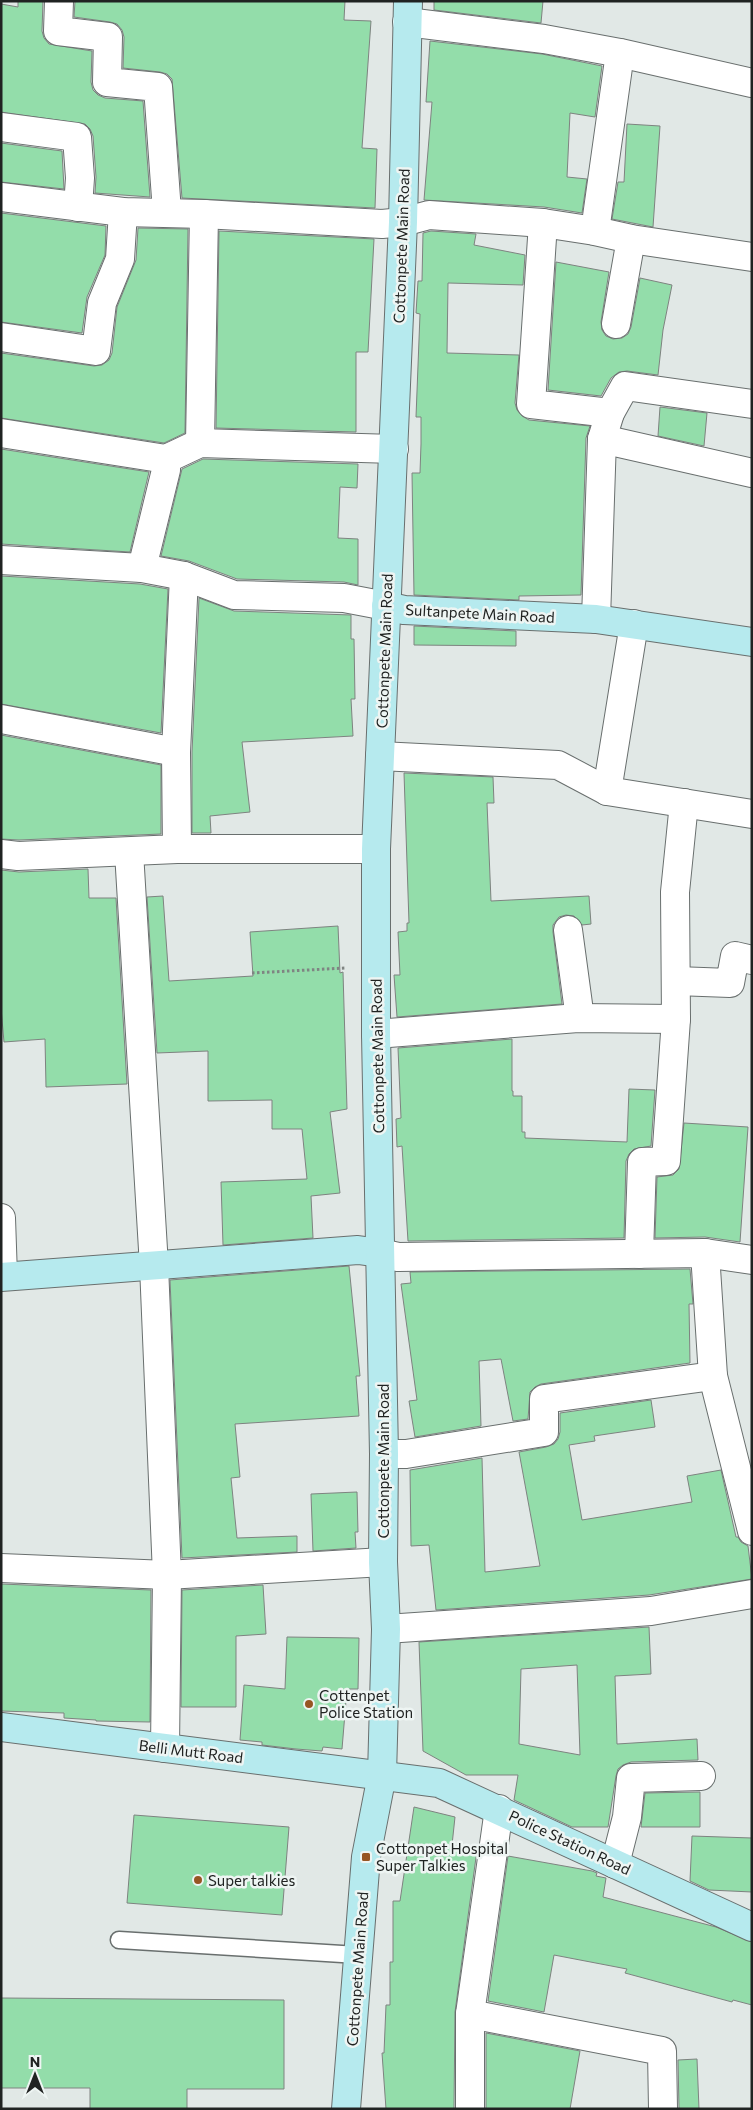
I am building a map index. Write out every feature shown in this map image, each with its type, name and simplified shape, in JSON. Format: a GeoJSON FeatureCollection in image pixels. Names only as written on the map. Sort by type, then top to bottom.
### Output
{"type":"FeatureCollection","features":[{"type":"Feature","properties":{"kind":"main road","name":"Cottonpete Main Road"},"geometry":{"type":"LineString","coordinates":[[346,2109],[366,1857],[382,1775],[386,1629],[383,1562],[384,1454],[376,1034],[376,849],[403,222],[407,12]]}},
{"type":"Feature","properties":{"kind":"main road","name":"Sultanpete Main Road"},"geometry":{"type":"LineString","coordinates":[[386,606],[404,610],[596,619],[752,642]]}},
{"type":"Feature","properties":{"kind":"main road"},"geometry":{"type":"LineString","coordinates":[[2,1276],[358,1250],[380,1254]]}},
{"type":"Feature","properties":{"kind":"main road","name":"Belli Mutt Road"},"geometry":{"type":"LineString","coordinates":[[1,1727],[382,1775]]}},
{"type":"Feature","properties":{"kind":"main road","name":"Police Station Road"},"geometry":{"type":"LineString","coordinates":[[382,1775],[439,1783],[499,1809],[752,1928]]}},
{"type":"Feature","properties":{"kind":"street"},"geometry":{"type":"LineString","coordinates":[[59,1],[58,31],[108,37],[107,82],[158,87],[167,212]]}},
{"type":"Feature","properties":{"kind":"street"},"geometry":{"type":"LineString","coordinates":[[407,12],[620,53],[752,83]]}},
{"type":"Feature","properties":{"kind":"street"},"geometry":{"type":"LineString","coordinates":[[595,231],[620,53]]}},
{"type":"Feature","properties":{"kind":"street"},"geometry":{"type":"LineString","coordinates":[[1,127],[77,137],[80,178],[78,207]]}},
{"type":"Feature","properties":{"kind":"street"},"geometry":{"type":"LineString","coordinates":[[1,197],[123,212],[167,212],[382,224],[403,222],[430,215],[543,223],[631,239],[752,257]]}},
{"type":"Feature","properties":{"kind":"street"},"geometry":{"type":"LineString","coordinates":[[1,337],[96,351],[102,303],[120,259],[123,212]]}},
{"type":"Feature","properties":{"kind":"street"},"geometry":{"type":"LineString","coordinates":[[200,443],[204,214]]}},
{"type":"Feature","properties":{"kind":"street"},"geometry":{"type":"LineString","coordinates":[[543,223],[531,404],[610,413]]}},
{"type":"Feature","properties":{"kind":"street"},"geometry":{"type":"LineString","coordinates":[[616,324],[631,239]]}},
{"type":"Feature","properties":{"kind":"street"},"geometry":{"type":"LineString","coordinates":[[596,619],[602,439],[610,413],[625,386],[752,404]]}},
{"type":"Feature","properties":{"kind":"street"},"geometry":{"type":"LineString","coordinates":[[1,433],[166,459],[200,443],[394,449]]}},
{"type":"Feature","properties":{"kind":"street"},"geometry":{"type":"LineString","coordinates":[[602,439],[752,473]]}},
{"type":"Feature","properties":{"kind":"street"},"geometry":{"type":"LineString","coordinates":[[142,568],[166,470],[166,459]]}},
{"type":"Feature","properties":{"kind":"street","name":"Sultanpete Main Road"},"geometry":{"type":"LineString","coordinates":[[1,560],[142,568],[184,576],[234,596],[344,598],[386,606]]}},
{"type":"Feature","properties":{"kind":"street"},"geometry":{"type":"LineString","coordinates":[[177,849],[176,752],[184,576]]}},
{"type":"Feature","properties":{"kind":"street"},"geometry":{"type":"LineString","coordinates":[[607,791],[634,624]]}},
{"type":"Feature","properties":{"kind":"street"},"geometry":{"type":"LineString","coordinates":[[1,719],[176,752]]}},
{"type":"Feature","properties":{"kind":"street"},"geometry":{"type":"LineString","coordinates":[[380,756],[558,765],[607,791],[752,814]]}},
{"type":"Feature","properties":{"kind":"street"},"geometry":{"type":"LineString","coordinates":[[639,1254],[642,1162],[666,1161],[676,1019],[674,892],[684,803]]}},
{"type":"Feature","properties":{"kind":"street"},"geometry":{"type":"LineString","coordinates":[[1,854],[18,856],[177,849],[376,849]]}},
{"type":"Feature","properties":{"kind":"street"},"geometry":{"type":"LineString","coordinates":[[129,852],[154,1266],[167,1575],[164,1748]]}},
{"type":"Feature","properties":{"kind":"street"},"geometry":{"type":"LineString","coordinates":[[568,930],[578,1004],[578,1018]]}},
{"type":"Feature","properties":{"kind":"street"},"geometry":{"type":"LineString","coordinates":[[676,981],[730,983],[735,956],[752,960]]}},
{"type":"Feature","properties":{"kind":"street"},"geometry":{"type":"LineString","coordinates":[[376,1034],[578,1018],[676,1019]]}},
{"type":"Feature","properties":{"kind":"street"},"geometry":{"type":"LineString","coordinates":[[1,1218],[2,1276]]}},
{"type":"Feature","properties":{"kind":"street"},"geometry":{"type":"LineString","coordinates":[[380,1254],[398,1257],[705,1254],[752,1260]]}},
{"type":"Feature","properties":{"kind":"street"},"geometry":{"type":"LineString","coordinates":[[705,1254],[712,1376],[752,1531]]}},
{"type":"Feature","properties":{"kind":"street"},"geometry":{"type":"LineString","coordinates":[[384,1454],[406,1454],[544,1432],[544,1399],[712,1376]]}},
{"type":"Feature","properties":{"kind":"street"},"geometry":{"type":"LineString","coordinates":[[1,1568],[167,1575],[383,1562]]}},
{"type":"Feature","properties":{"kind":"street"},"geometry":{"type":"LineString","coordinates":[[386,1629],[651,1611],[752,1594]]}},
{"type":"Feature","properties":{"kind":"street"},"geometry":{"type":"LineString","coordinates":[[615,1864],[627,1817],[631,1778],[701,1776]]}},
{"type":"Feature","properties":{"kind":"street"},"geometry":{"type":"LineString","coordinates":[[470,2109],[470,2014],[499,1809]]}},
{"type":"Feature","properties":{"kind":"street"},"geometry":{"type":"LineString","coordinates":[[470,2014],[662,2051],[663,2109]]}},
{"type":"Feature","properties":{"kind":"lane"},"geometry":{"type":"LineString","coordinates":[[119,1940],[358,1955]]}},
{"type":"Feature","properties":{"kind":"path"},"geometry":{"type":"LineString","coordinates":[[252,973],[376,968]]}},
{"type":"Feature","properties":{"kind":"building"},"geometry":{"type":"Polygon","coordinates":[[[18,1],[43,1],[42,31],[44,38],[49,44],[92,51],[91,82],[93,90],[98,95],[105,98],[143,101],[150,197],[95,193],[96,177],[93,136],[85,124],[1,112],[1,4],[18,7],[18,1]]]}},
{"type":"Feature","properties":{"kind":"building"},"geometry":{"type":"Polygon","coordinates":[[[75,1],[345,1],[344,20],[371,21],[362,148],[377,149],[375,208],[182,198],[172,79],[167,74],[160,72],[123,68],[124,37],[122,30],[117,24],[110,22],[74,17],[75,1]]]}},
{"type":"Feature","properties":{"kind":"building"},"geometry":{"type":"Polygon","coordinates":[[[434,1],[543,1],[541,23],[434,10],[434,1]]]}},
{"type":"Feature","properties":{"kind":"building"},"geometry":{"type":"Polygon","coordinates":[[[430,41],[542,54],[602,66],[595,117],[570,113],[567,177],[587,179],[582,213],[544,207],[424,200],[432,102],[426,102],[430,41]]]}},
{"type":"Feature","properties":{"kind":"building"},"geometry":{"type":"Polygon","coordinates":[[[627,124],[660,126],[653,227],[612,219],[618,182],[624,182],[627,124]]]}},
{"type":"Feature","properties":{"kind":"building"},"geometry":{"type":"Polygon","coordinates":[[[1,143],[62,151],[64,189],[1,182],[1,143]]]}},
{"type":"Feature","properties":{"kind":"building"},"geometry":{"type":"Polygon","coordinates":[[[1,213],[106,226],[105,255],[87,297],[82,333],[1,322],[1,213]]]}},
{"type":"Feature","properties":{"kind":"building"},"geometry":{"type":"Polygon","coordinates":[[[138,228],[188,229],[185,433],[164,443],[1,418],[1,353],[94,366],[102,365],[109,360],[112,353],[117,307],[136,260],[138,228]]]}},
{"type":"Feature","properties":{"kind":"building"},"geometry":{"type":"Polygon","coordinates":[[[219,231],[374,239],[368,352],[356,352],[356,432],[216,428],[219,231]]]}},
{"type":"Feature","properties":{"kind":"building"},"geometry":{"type":"Polygon","coordinates":[[[431,231],[476,234],[474,245],[525,255],[523,285],[448,283],[447,353],[519,355],[515,403],[517,410],[522,416],[529,420],[590,426],[586,438],[581,595],[519,596],[519,600],[414,595],[412,473],[420,473],[421,444],[421,417],[416,417],[420,314],[416,313],[418,281],[422,281],[423,233],[431,231]]]}},
{"type":"Feature","properties":{"kind":"building"},"geometry":{"type":"Polygon","coordinates":[[[556,262],[609,272],[601,322],[602,330],[606,336],[613,339],[622,338],[628,334],[640,278],[672,285],[663,330],[658,375],[627,371],[619,372],[611,378],[601,396],[548,390],[556,262]]]}},
{"type":"Feature","properties":{"kind":"building"},"geometry":{"type":"Polygon","coordinates":[[[660,407],[707,413],[704,446],[658,436],[660,407]]]}},
{"type":"Feature","properties":{"kind":"building"},"geometry":{"type":"Polygon","coordinates":[[[1,449],[149,472],[130,552],[1,544],[1,449]]]}},
{"type":"Feature","properties":{"kind":"building"},"geometry":{"type":"Polygon","coordinates":[[[203,459],[358,464],[357,488],[340,487],[338,538],[358,539],[358,585],[344,582],[237,579],[189,561],[161,556],[182,469],[203,459]]]}},
{"type":"Feature","properties":{"kind":"building"},"geometry":{"type":"Polygon","coordinates":[[[1,576],[140,584],[168,589],[161,733],[1,704],[1,576]]]}},
{"type":"Feature","properties":{"kind":"building"},"geometry":{"type":"Polygon","coordinates":[[[199,598],[234,611],[351,615],[351,639],[354,639],[355,699],[351,699],[353,736],[242,742],[250,812],[210,816],[211,833],[192,833],[192,752],[199,598]]]}},
{"type":"Feature","properties":{"kind":"building"},"geometry":{"type":"Polygon","coordinates":[[[414,626],[516,631],[516,646],[414,645],[414,626]]]}},
{"type":"Feature","properties":{"kind":"building"},"geometry":{"type":"Polygon","coordinates":[[[1,735],[161,765],[161,834],[19,840],[1,839],[1,735]]]}},
{"type":"Feature","properties":{"kind":"building"},"geometry":{"type":"Polygon","coordinates":[[[404,773],[493,777],[494,803],[487,803],[491,901],[589,896],[591,924],[582,925],[574,916],[566,915],[559,917],[553,925],[562,1004],[397,1017],[394,975],[400,975],[398,932],[407,931],[407,923],[409,923],[404,773]]]}},
{"type":"Feature","properties":{"kind":"building"},"geometry":{"type":"Polygon","coordinates":[[[88,869],[89,898],[116,898],[127,1084],[46,1087],[45,1039],[4,1042],[1,1008],[1,870],[19,872],[88,869]]]}},
{"type":"Feature","properties":{"kind":"building"},"geometry":{"type":"Polygon","coordinates":[[[163,896],[169,981],[253,976],[250,932],[338,926],[340,973],[343,972],[347,1109],[330,1112],[340,1193],[311,1196],[313,1238],[223,1245],[221,1182],[307,1179],[302,1129],[272,1129],[272,1100],[208,1101],[208,1051],[157,1053],[147,897],[163,896]]]}},
{"type":"Feature","properties":{"kind":"building"},"geometry":{"type":"Polygon","coordinates":[[[512,1039],[512,1091],[513,1096],[522,1096],[522,1132],[525,1132],[525,1138],[627,1142],[629,1089],[655,1090],[651,1146],[634,1149],[626,1161],[624,1238],[408,1241],[402,1146],[397,1147],[396,1119],[401,1118],[398,1048],[512,1039]]]}},
{"type":"Feature","properties":{"kind":"building"},"geometry":{"type":"Polygon","coordinates":[[[684,1123],[748,1127],[740,1242],[705,1237],[655,1238],[657,1177],[673,1175],[679,1169],[684,1123]]]}},
{"type":"Feature","properties":{"kind":"building"},"geometry":{"type":"Polygon","coordinates":[[[349,1266],[360,1376],[356,1376],[359,1416],[235,1424],[240,1477],[231,1478],[237,1538],[297,1536],[297,1552],[182,1558],[170,1280],[349,1266]]]}},
{"type":"Feature","properties":{"kind":"building"},"geometry":{"type":"Polygon","coordinates":[[[690,1269],[693,1304],[689,1304],[690,1363],[541,1384],[530,1392],[528,1419],[513,1421],[501,1359],[479,1361],[481,1426],[415,1437],[409,1401],[417,1400],[401,1284],[411,1283],[410,1272],[690,1269]]]}},
{"type":"Feature","properties":{"kind":"building"},"geometry":{"type":"Polygon","coordinates":[[[651,1400],[655,1427],[594,1436],[595,1441],[569,1445],[582,1520],[692,1502],[687,1476],[721,1470],[736,1537],[748,1546],[752,1579],[649,1595],[436,1610],[429,1545],[411,1546],[410,1470],[482,1458],[485,1572],[540,1566],[519,1452],[554,1444],[560,1432],[560,1413],[651,1400]]]}},
{"type":"Feature","properties":{"kind":"building"},"geometry":{"type":"Polygon","coordinates":[[[357,1492],[358,1532],[355,1532],[356,1548],[313,1551],[311,1494],[357,1492]]]}},
{"type":"Feature","properties":{"kind":"building"},"geometry":{"type":"Polygon","coordinates":[[[1,1584],[151,1590],[150,1722],[96,1721],[64,1718],[64,1713],[1,1711],[1,1584]]]}},
{"type":"Feature","properties":{"kind":"building"},"geometry":{"type":"Polygon","coordinates":[[[263,1585],[266,1634],[236,1636],[236,1707],[181,1707],[182,1590],[263,1585]]]}},
{"type":"Feature","properties":{"kind":"building"},"geometry":{"type":"Polygon","coordinates":[[[649,1627],[651,1674],[615,1676],[617,1744],[697,1739],[698,1760],[631,1762],[623,1765],[618,1769],[616,1776],[608,1827],[572,1827],[514,1800],[518,1775],[466,1775],[423,1751],[419,1642],[649,1627]],[[577,1665],[521,1669],[519,1744],[580,1755],[577,1665]]]}},
{"type":"Feature","properties":{"kind":"building"},"geometry":{"type":"Polygon","coordinates":[[[287,1637],[359,1638],[358,1689],[347,1689],[342,1749],[323,1747],[322,1751],[296,1749],[262,1745],[262,1742],[240,1740],[244,1685],[285,1689],[287,1637]]]}},
{"type":"Feature","properties":{"kind":"building"},"geometry":{"type":"Polygon","coordinates":[[[700,1792],[700,1827],[641,1827],[645,1793],[700,1792]]]}},
{"type":"Feature","properties":{"kind":"building"},"geometry":{"type":"Polygon","coordinates":[[[414,1807],[455,1817],[452,1845],[477,1850],[455,2012],[454,2109],[386,2109],[382,2053],[384,2053],[386,2005],[390,2005],[390,1962],[393,1962],[393,1901],[400,1901],[414,1807]]]}},
{"type":"Feature","properties":{"kind":"building"},"geometry":{"type":"Polygon","coordinates":[[[134,1815],[289,1827],[282,1915],[127,1903],[134,1815]]]}},
{"type":"Feature","properties":{"kind":"building"},"geometry":{"type":"Polygon","coordinates":[[[692,1836],[752,1838],[752,1892],[709,1890],[690,1881],[692,1836]]]}},
{"type":"Feature","properties":{"kind":"building"},"geometry":{"type":"Polygon","coordinates":[[[508,1856],[592,1871],[597,1873],[596,1876],[606,1878],[603,1897],[716,1927],[752,1942],[752,2005],[733,2000],[732,2002],[625,1973],[627,1969],[554,1955],[544,2012],[488,2001],[508,1856]]]}},
{"type":"Feature","properties":{"kind":"building"},"geometry":{"type":"Polygon","coordinates":[[[1,1998],[284,2000],[284,2089],[187,2089],[187,2109],[90,2109],[90,2088],[1,2088],[1,1998]]]}},
{"type":"Feature","properties":{"kind":"building"},"geometry":{"type":"Polygon","coordinates":[[[486,2033],[580,2051],[570,2109],[486,2109],[486,2033]]]}},
{"type":"Feature","properties":{"kind":"building"},"geometry":{"type":"Polygon","coordinates":[[[697,2059],[699,2109],[679,2109],[678,2060],[697,2059]]]}},
{"type":"Feature","properties":{"kind":"place","name":"Cottenpet Police Station"},"geometry":{"type":"Point","coordinates":[309,1704]}},
{"type":"Feature","properties":{"kind":"place","name":"Cottonpet Hospital Super Talkies"},"geometry":{"type":"Point","coordinates":[366,1857]}},
{"type":"Feature","properties":{"kind":"place","name":"Super talkies"},"geometry":{"type":"Point","coordinates":[198,1880]}}]}
